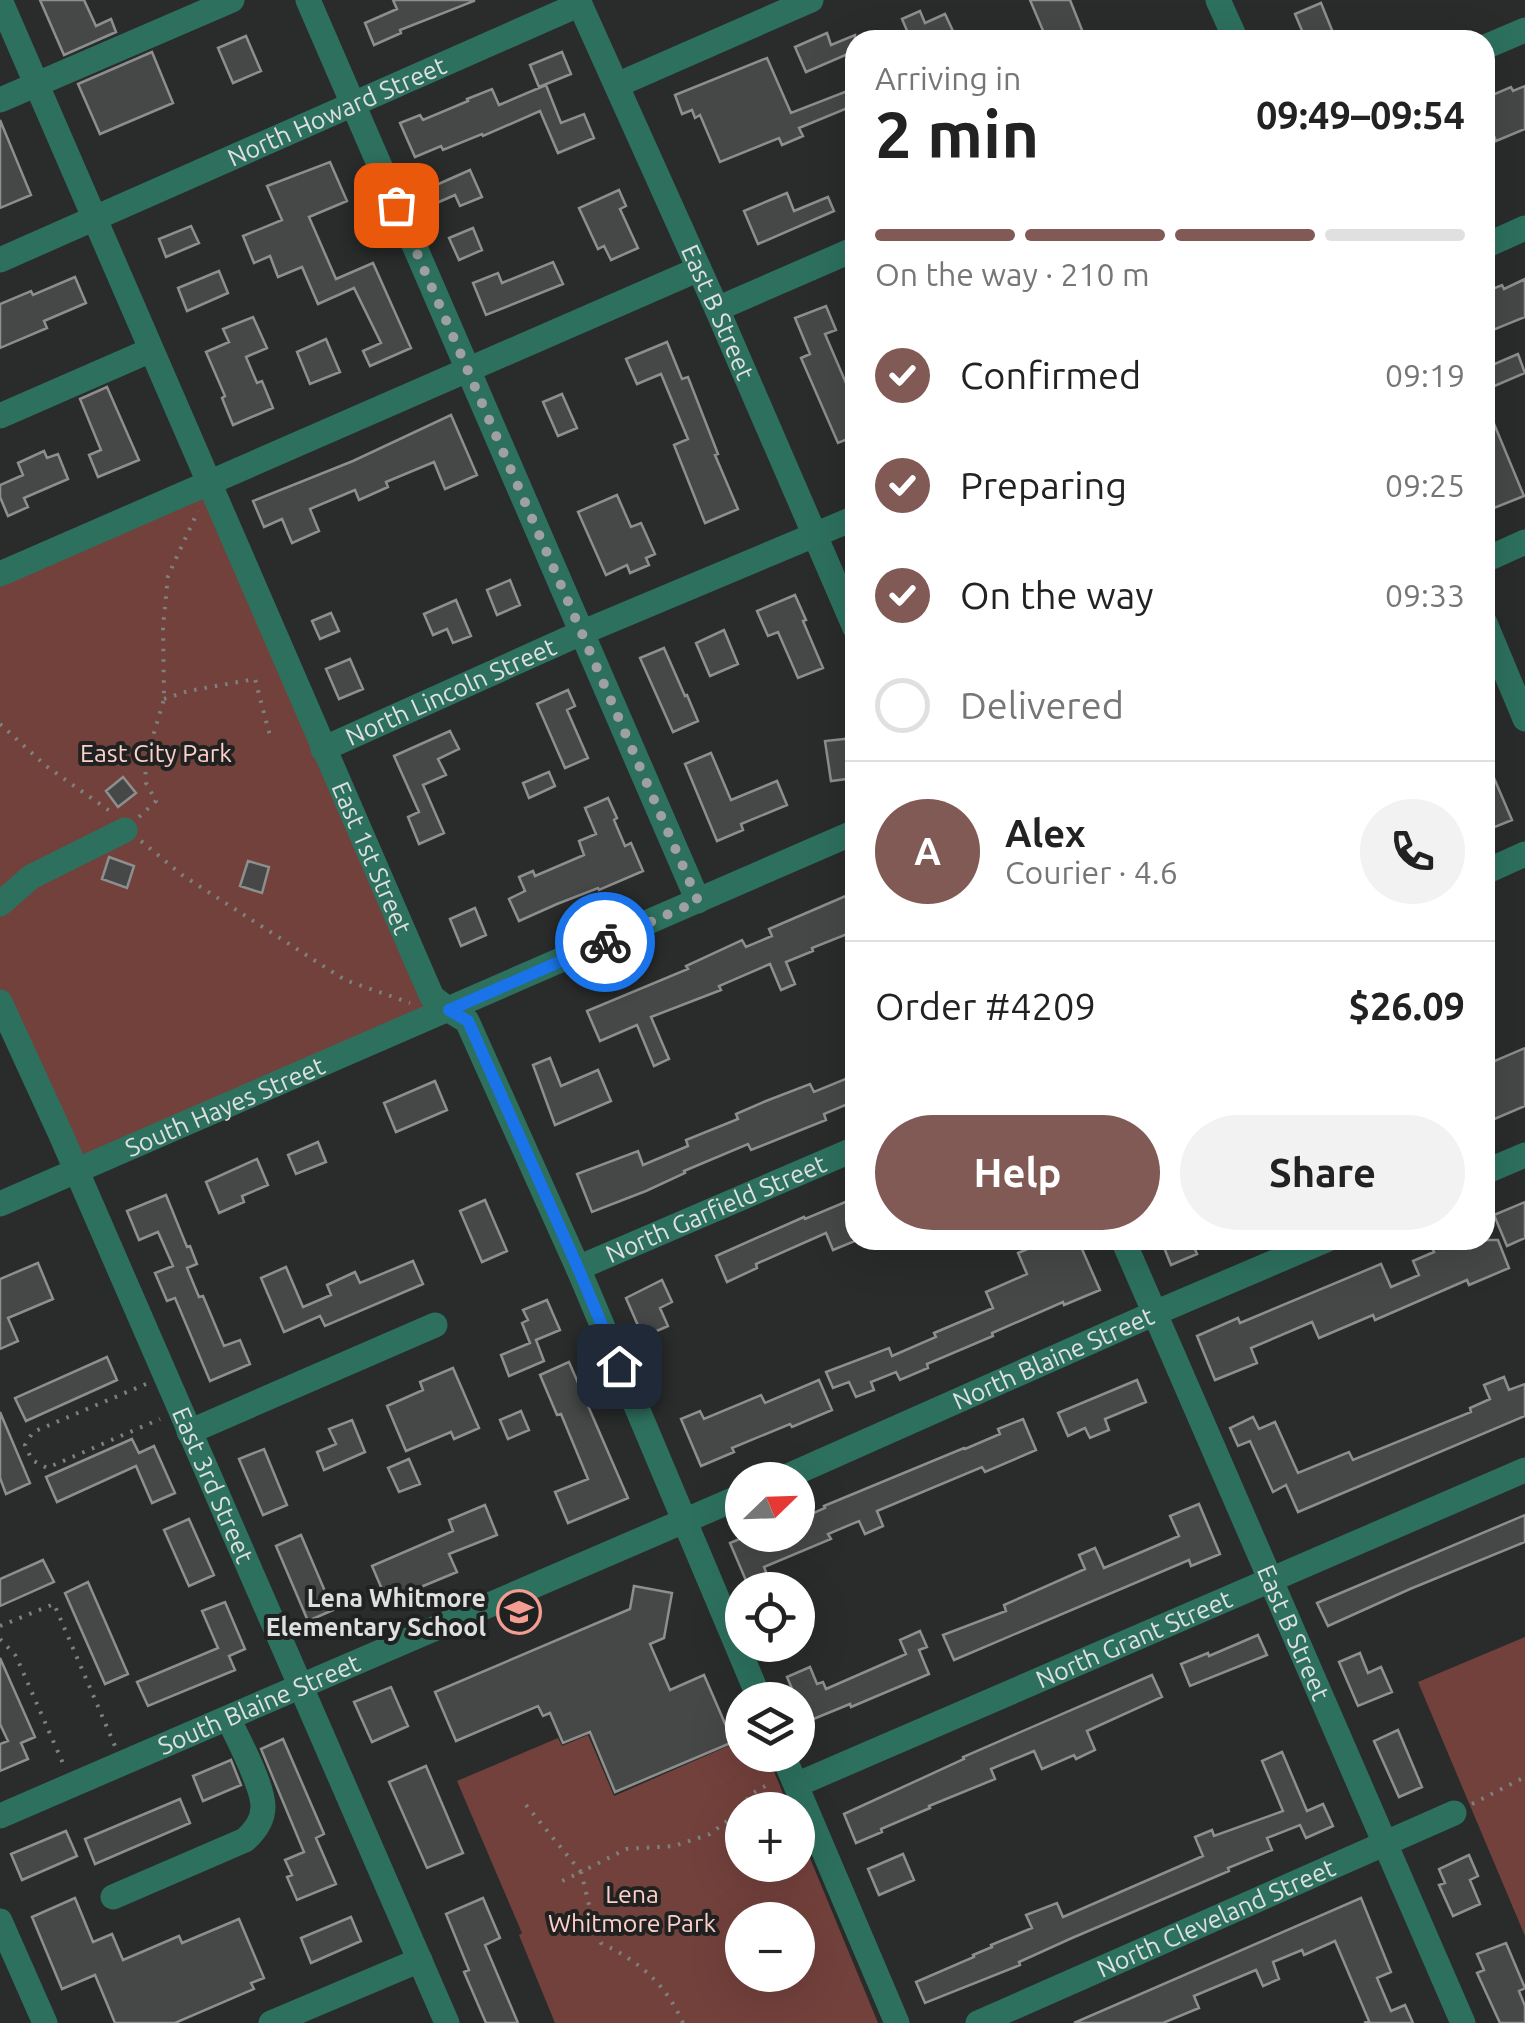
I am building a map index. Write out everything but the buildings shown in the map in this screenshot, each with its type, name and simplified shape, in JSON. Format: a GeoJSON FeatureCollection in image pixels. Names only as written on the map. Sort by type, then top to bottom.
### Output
{"type":"FeatureCollection","features":[{"type":"Feature","properties":{"kind":"street","name":"East 1st Street"},"geometry":{"type":"LineString","coordinates":[[0,0],[432,997],[468,1021],[578,1268],[752,1682]]}},
{"type":"Feature","properties":{"kind":"street"},"geometry":{"type":"LineString","coordinates":[[0,100],[232,0]]}},
{"type":"Feature","properties":{"kind":"street"},"geometry":{"type":"LineString","coordinates":[[308,0],[698,901]]}},
{"type":"Feature","properties":{"kind":"street"},"geometry":{"type":"LineString","coordinates":[[617,85],[811,0]]}},
{"type":"Feature","properties":{"kind":"street"},"geometry":{"type":"LineString","coordinates":[[1218,0],[1232,30]]}},
{"type":"Feature","properties":{"kind":"street","name":"North Howard Street"},"geometry":{"type":"LineString","coordinates":[[0,260],[353,106],[579,2]]}},
{"type":"Feature","properties":{"kind":"street","name":"East B Street"},"geometry":{"type":"LineString","coordinates":[[579,2],[845,605]]}},
{"type":"Feature","properties":{"kind":"street"},"geometry":{"type":"LineString","coordinates":[[1495,43],[1525,30]]}},
{"type":"Feature","properties":{"kind":"street"},"geometry":{"type":"LineString","coordinates":[[1495,242],[1525,228]]}},
{"type":"Feature","properties":{"kind":"street"},"geometry":{"type":"LineString","coordinates":[[717,308],[845,253]]}},
{"type":"Feature","properties":{"kind":"street"},"geometry":{"type":"LineString","coordinates":[[0,574],[699,270]]}},
{"type":"Feature","properties":{"kind":"street"},"geometry":{"type":"LineString","coordinates":[[0,416],[151,350]]}},
{"type":"Feature","properties":{"kind":"street","name":"North Lincoln Street"},"geometry":{"type":"LineString","coordinates":[[324,749],[581,633],[845,522]]}},
{"type":"Feature","properties":{"kind":"street"},"geometry":{"type":"LineString","coordinates":[[1495,556],[1525,542]]}},
{"type":"Feature","properties":{"kind":"street"},"geometry":{"type":"LineString","coordinates":[[1495,648],[1525,718]]}},
{"type":"Feature","properties":{"kind":"street"},"geometry":{"type":"LineString","coordinates":[[0,904],[31,877],[125,830]]}},
{"type":"Feature","properties":{"kind":"street","name":"South Hayes Street"},"geometry":{"type":"LineString","coordinates":[[0,1204],[845,836]]}},
{"type":"Feature","properties":{"kind":"street"},"geometry":{"type":"LineString","coordinates":[[1495,868],[1525,854]]}},
{"type":"Feature","properties":{"kind":"street","name":"East 3rd Street"},"geometry":{"type":"LineString","coordinates":[[0,1002],[447,2023]]}},
{"type":"Feature","properties":{"kind":"street","name":"North Garfield Street"},"geometry":{"type":"LineString","coordinates":[[578,1268],[845,1153]]}},
{"type":"Feature","properties":{"kind":"street"},"geometry":{"type":"LineString","coordinates":[[1495,1168],[1525,1155]]}},
{"type":"Feature","properties":{"kind":"street","name":"East B Street"},"geometry":{"type":"LineString","coordinates":[[1127,1250],[1463,2023]]}},
{"type":"Feature","properties":{"kind":"street","name":"North Blaine Street"},"geometry":{"type":"LineString","coordinates":[[815,1464],[1302,1250]]}},
{"type":"Feature","properties":{"kind":"street"},"geometry":{"type":"LineString","coordinates":[[190,1432],[435,1326]]}},
{"type":"Feature","properties":{"kind":"street","name":"North Grant Street"},"geometry":{"type":"LineString","coordinates":[[785,1773],[1272,1581],[1525,1470]]}},
{"type":"Feature","properties":{"kind":"street"},"geometry":{"type":"LineString","coordinates":[[685,1522],[725,1504]]}},
{"type":"Feature","properties":{"kind":"street","name":"South Blaine Street"},"geometry":{"type":"LineString","coordinates":[[0,1816],[685,1522]]}},
{"type":"Feature","properties":{"kind":"street"},"geometry":{"type":"LineString","coordinates":[[113,1897],[245,1840],[258,1828],[263,1806],[258,1786],[228,1718]]}},
{"type":"Feature","properties":{"kind":"street"},"geometry":{"type":"LineString","coordinates":[[785,1773],[898,2023]]}},
{"type":"Feature","properties":{"kind":"street","name":"North Cleveland Street"},"geometry":{"type":"LineString","coordinates":[[978,2023],[1454,1812]]}},
{"type":"Feature","properties":{"kind":"street"},"geometry":{"type":"LineString","coordinates":[[0,1921],[45,2023]]}},
{"type":"Feature","properties":{"kind":"street"},"geometry":{"type":"LineString","coordinates":[[270,2023],[420,1960]]}},
{"type":"Feature","properties":{"kind":"path"},"geometry":{"type":"LineString","coordinates":[[125,830],[156,802],[146,782],[145,763],[164,698],[163,628],[168,576],[210,483]]}},
{"type":"Feature","properties":{"kind":"path"},"geometry":{"type":"LineString","coordinates":[[164,698],[254,679],[270,736]]}},
{"type":"Feature","properties":{"kind":"path"},"geometry":{"type":"LineString","coordinates":[[0,724],[46,766],[112,811],[125,830],[182,874],[345,980],[413,1004]]}},
{"type":"Feature","properties":{"kind":"path"},"geometry":{"type":"LineString","coordinates":[[150,1382],[32,1432],[25,1445],[32,1460],[47,1468],[166,1416]]}},
{"type":"Feature","properties":{"kind":"path"},"geometry":{"type":"LineString","coordinates":[[0,1626],[54,1604],[116,1750]]}},
{"type":"Feature","properties":{"kind":"path"},"geometry":{"type":"LineString","coordinates":[[0,1639],[16,1656],[67,1771]]}},
{"type":"Feature","properties":{"kind":"path"},"geometry":{"type":"LineString","coordinates":[[556,1884],[626,1850],[674,1846],[710,1834],[754,1792],[785,1773]]}},
{"type":"Feature","properties":{"kind":"path"},"geometry":{"type":"LineString","coordinates":[[1454,1812],[1525,1778]]}},
{"type":"Feature","properties":{"kind":"path"},"geometry":{"type":"LineString","coordinates":[[526,1805],[581,1872],[601,1943],[624,1954],[654,1979],[672,1999],[683,2023]]}},
{"type":"Feature","properties":{"kind":"green space","name":"East City Park"},"geometry":{"type":"Polygon","coordinates":[[[210,483],[449,1010],[76,1172],[0,1002],[0,575],[210,483]]]}},
{"type":"Feature","properties":{"kind":"green space"},"geometry":{"type":"Polygon","coordinates":[[[1525,1637],[1525,1936],[1418,1682],[1525,1637]]]}},
{"type":"Feature","properties":{"kind":"green space","name":"Lena Whitmore Park"},"geometry":{"type":"Polygon","coordinates":[[[588,1735],[614,1796],[725,1747],[725,1772],[774,1772],[782,1792],[725,1792],[725,1882],[815,1882],[815,1870],[878,2023],[555,2023],[519,1935],[522,1933],[457,1781],[558,1738],[562,1746],[588,1735]]]}},
{"type":"Feature","properties":{"kind":"way so far"},"geometry":{"type":"LineString","coordinates":[[396,205],[698,901],[605,942]]}},
{"type":"Feature","properties":{"kind":"place","name":"Lena Whitmore Elementary School"},"geometry":{"type":"Point","coordinates":[519,1612]}},
{"type":"Feature","properties":{"kind":"route"},"geometry":{"type":"LineString","coordinates":[[605,942],[449,1010],[468,1021],[619,1366]]}}]}
